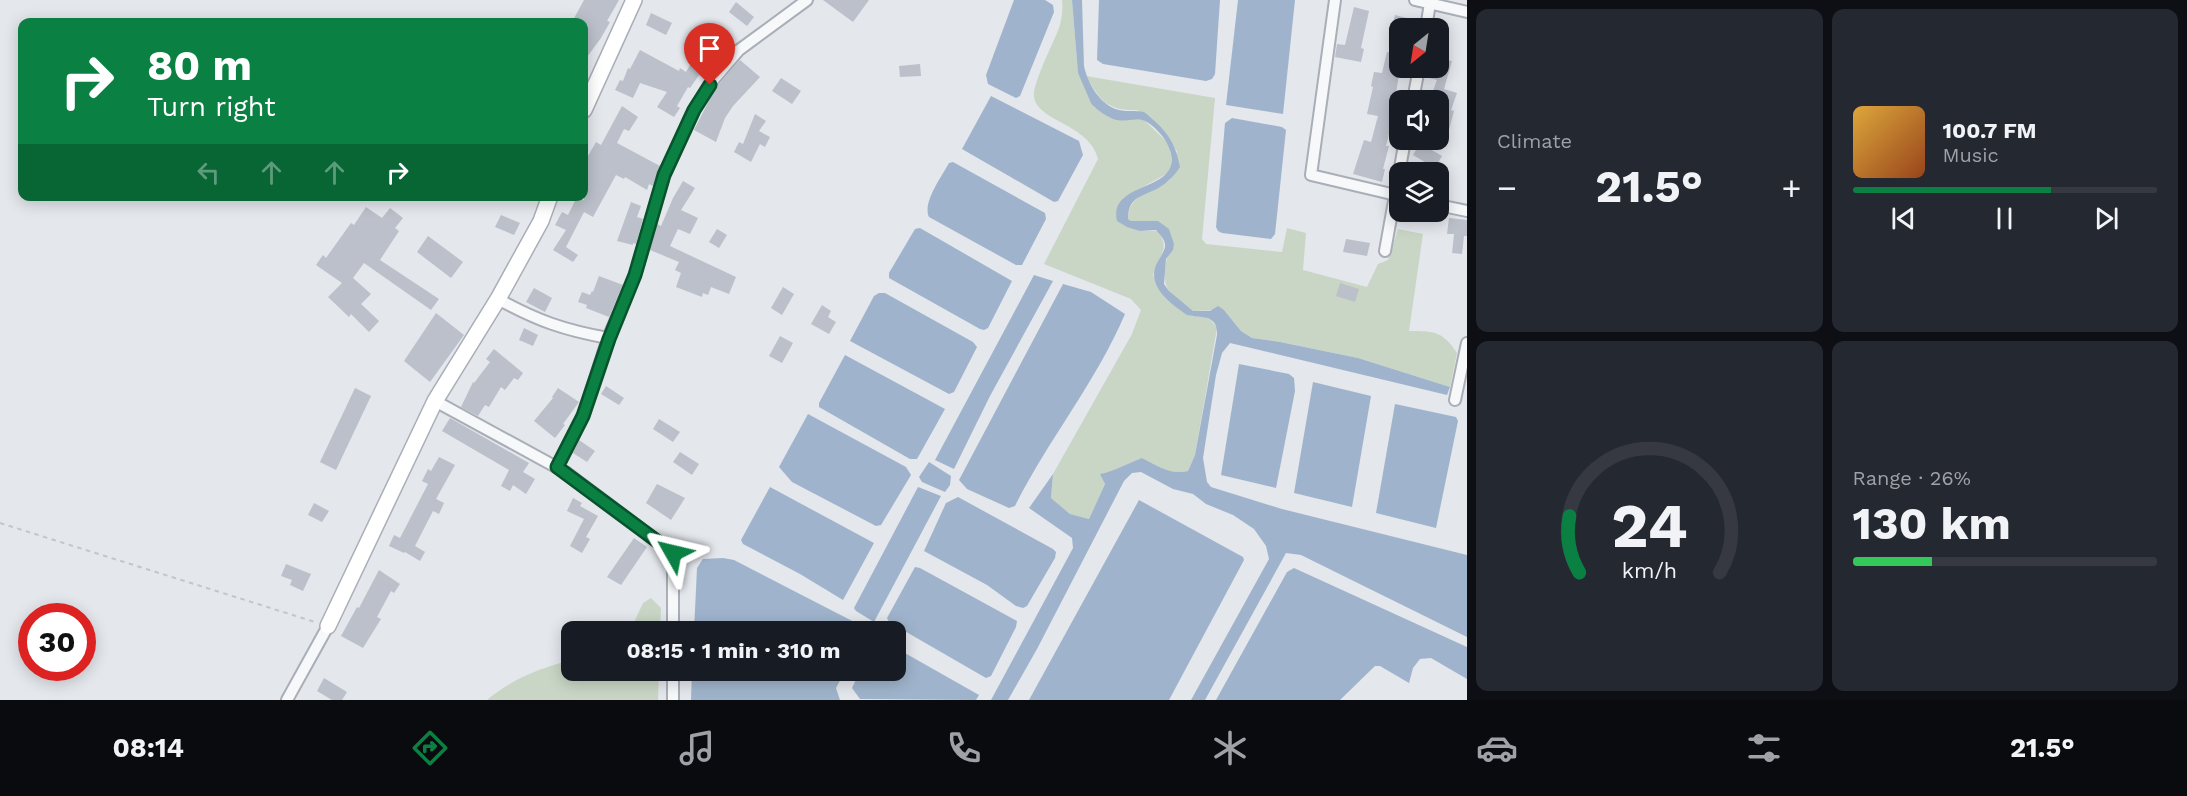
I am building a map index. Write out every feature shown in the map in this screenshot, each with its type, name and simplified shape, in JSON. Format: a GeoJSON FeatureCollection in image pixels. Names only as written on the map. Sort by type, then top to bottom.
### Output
{"type":"FeatureCollection","features":[{"type":"Feature","properties":{"kind":"street"},"geometry":{"type":"LineString","coordinates":[[588,101],[634,0]]}},
{"type":"Feature","properties":{"kind":"street"},"geometry":{"type":"LineString","coordinates":[[557,467],[583,416],[609,339],[635,275],[664,175],[694,110],[710,85],[739,50],[807,0]]}},
{"type":"Feature","properties":{"kind":"street"},"geometry":{"type":"LineString","coordinates":[[1335,0],[1311,175],[1389,193]]}},
{"type":"Feature","properties":{"kind":"street"},"geometry":{"type":"LineString","coordinates":[[1415,0],[1467,12]]}},
{"type":"Feature","properties":{"kind":"street"},"geometry":{"type":"LineString","coordinates":[[1428,18],[1430,3]]}},
{"type":"Feature","properties":{"kind":"street"},"geometry":{"type":"LineString","coordinates":[[287,700],[328,626],[435,401],[498,299],[541,221],[548,201]]}},
{"type":"Feature","properties":{"kind":"street"},"geometry":{"type":"LineString","coordinates":[[1449,208],[1467,212]]}},
{"type":"Feature","properties":{"kind":"street"},"geometry":{"type":"LineString","coordinates":[[1385,251],[1391,222]]}},
{"type":"Feature","properties":{"kind":"street"},"geometry":{"type":"LineString","coordinates":[[498,299],[551,325],[609,339]]}},
{"type":"Feature","properties":{"kind":"street"},"geometry":{"type":"LineString","coordinates":[[1455,400],[1467,343]]}},
{"type":"Feature","properties":{"kind":"street"},"geometry":{"type":"LineString","coordinates":[[435,401],[557,467],[673,553],[673,621]]}},
{"type":"Feature","properties":{"kind":"street"},"geometry":{"type":"LineString","coordinates":[[673,681],[673,700]]}},
{"type":"Feature","properties":{"kind":"path"},"geometry":{"type":"LineString","coordinates":[[0,523],[328,626]]}},
{"type":"Feature","properties":{"kind":"green space"},"geometry":{"type":"Polygon","coordinates":[[[1062,0],[1072,0],[1078,73],[1094,107],[1117,120],[1144,120],[1166,141],[1170,148],[1172,165],[1168,173],[1123,198],[1116,215],[1140,231],[1157,231],[1164,247],[1153,275],[1161,292],[1187,315],[1207,318],[1217,328],[1195,455],[1188,471],[1170,471],[1142,458],[1101,474],[1105,484],[1089,519],[1070,514],[1051,498],[1053,474],[1132,334],[1141,310],[1131,299],[1044,264],[1098,159],[1093,147],[1085,138],[1045,112],[1034,97],[1040,73],[1060,25],[1062,0]]]}},
{"type":"Feature","properties":{"kind":"green space"},"geometry":{"type":"Polygon","coordinates":[[[1086,76],[1215,98],[1202,239],[1206,244],[1282,252],[1287,228],[1306,233],[1303,270],[1367,287],[1378,264],[1388,260],[1398,229],[1423,234],[1409,331],[1437,334],[1452,346],[1457,353],[1450,387],[1358,358],[1252,338],[1241,331],[1224,310],[1193,311],[1172,295],[1165,279],[1167,259],[1173,250],[1169,229],[1128,219],[1132,204],[1137,199],[1171,179],[1177,151],[1137,110],[1111,106],[1100,98],[1086,76]]]}},
{"type":"Feature","properties":{"kind":"green space"},"geometry":{"type":"Polygon","coordinates":[[[651,598],[661,608],[660,621],[635,621],[643,603],[651,598]]]}},
{"type":"Feature","properties":{"kind":"green space"},"geometry":{"type":"Polygon","coordinates":[[[561,663],[561,681],[659,681],[658,700],[487,700],[527,675],[561,663]]]}},
{"type":"Feature","properties":{"kind":"water"},"geometry":{"type":"Polygon","coordinates":[[[1014,0],[1045,0],[1053,5],[1054,12],[1020,96],[1016,98],[988,84],[986,75],[1014,0]]]}},
{"type":"Feature","properties":{"kind":"water"},"geometry":{"type":"Polygon","coordinates":[[[1072,0],[1082,0],[1084,66],[1088,80],[1096,93],[1106,104],[1122,111],[1144,112],[1158,124],[1175,149],[1180,167],[1178,170],[1163,185],[1134,201],[1128,219],[1158,221],[1169,229],[1174,244],[1173,250],[1166,259],[1164,284],[1169,291],[1193,311],[1210,311],[1218,306],[1241,331],[1252,338],[1358,358],[1450,387],[1447,395],[1230,343],[1222,353],[1216,375],[1203,458],[1207,482],[1211,487],[1282,509],[1467,555],[1467,637],[1301,555],[1286,553],[1205,700],[1191,700],[1269,559],[1266,546],[1254,529],[1233,515],[1206,504],[1193,494],[1173,489],[1141,472],[1132,473],[1124,481],[1008,700],[991,700],[1073,548],[1072,538],[1029,508],[1053,474],[1051,498],[1070,514],[1089,519],[1105,484],[1100,474],[1142,458],[1170,471],[1188,471],[1195,455],[1217,335],[1217,328],[1212,320],[1187,315],[1169,301],[1159,289],[1154,275],[1165,244],[1156,230],[1140,231],[1117,221],[1116,210],[1120,202],[1135,191],[1163,177],[1169,170],[1172,157],[1162,135],[1151,124],[1135,119],[1114,119],[1099,111],[1091,103],[1078,73],[1072,0]]]}},
{"type":"Feature","properties":{"kind":"water"},"geometry":{"type":"Polygon","coordinates":[[[1099,0],[1220,0],[1215,74],[1212,79],[1206,81],[1103,64],[1097,60],[1099,0]]]}},
{"type":"Feature","properties":{"kind":"water"},"geometry":{"type":"Polygon","coordinates":[[[1238,0],[1295,0],[1283,114],[1226,105],[1238,0]]]}},
{"type":"Feature","properties":{"kind":"water"},"geometry":{"type":"Polygon","coordinates":[[[991,96],[1079,141],[1083,155],[1058,201],[1054,202],[962,149],[991,96]]]}},
{"type":"Feature","properties":{"kind":"water"},"geometry":{"type":"Polygon","coordinates":[[[1232,118],[1282,127],[1286,130],[1275,234],[1271,239],[1222,233],[1216,227],[1225,123],[1232,118]]]}},
{"type":"Feature","properties":{"kind":"water"},"geometry":{"type":"Polygon","coordinates":[[[953,162],[1045,213],[1046,219],[1022,265],[1016,265],[929,217],[930,197],[949,163],[953,162]]]}},
{"type":"Feature","properties":{"kind":"water"},"geometry":{"type":"Polygon","coordinates":[[[920,228],[1012,281],[988,328],[980,329],[889,278],[889,273],[915,229],[920,228]]]}},
{"type":"Feature","properties":{"kind":"water"},"geometry":{"type":"Polygon","coordinates":[[[1034,275],[1053,281],[990,396],[954,469],[935,460],[1034,275]]]}},
{"type":"Feature","properties":{"kind":"water"},"geometry":{"type":"Polygon","coordinates":[[[1063,284],[1091,292],[1125,314],[1100,363],[1015,506],[1009,508],[967,489],[959,480],[1063,284]]]}},
{"type":"Feature","properties":{"kind":"water"},"geometry":{"type":"Polygon","coordinates":[[[885,293],[973,342],[977,347],[954,392],[949,394],[850,341],[874,296],[885,293]]]}},
{"type":"Feature","properties":{"kind":"water"},"geometry":{"type":"Polygon","coordinates":[[[845,355],[945,409],[917,459],[910,459],[819,407],[845,355]]]}},
{"type":"Feature","properties":{"kind":"water"},"geometry":{"type":"Polygon","coordinates":[[[1239,364],[1289,374],[1294,378],[1295,391],[1276,488],[1221,475],[1239,364]]]}},
{"type":"Feature","properties":{"kind":"water"},"geometry":{"type":"Polygon","coordinates":[[[1313,382],[1371,396],[1352,507],[1294,493],[1313,382]]]}},
{"type":"Feature","properties":{"kind":"water"},"geometry":{"type":"Polygon","coordinates":[[[1395,404],[1456,417],[1458,421],[1436,528],[1376,513],[1395,404]]]}},
{"type":"Feature","properties":{"kind":"water"},"geometry":{"type":"Polygon","coordinates":[[[808,414],[906,467],[911,475],[881,525],[876,526],[792,482],[779,467],[808,414]]]}},
{"type":"Feature","properties":{"kind":"water"},"geometry":{"type":"Polygon","coordinates":[[[929,462],[951,476],[950,485],[945,492],[922,482],[919,477],[929,462]]]}},
{"type":"Feature","properties":{"kind":"water"},"geometry":{"type":"Polygon","coordinates":[[[770,487],[874,543],[843,600],[743,544],[741,540],[770,487]]]}},
{"type":"Feature","properties":{"kind":"water"},"geometry":{"type":"Polygon","coordinates":[[[918,487],[941,496],[875,621],[854,608],[918,487]]]}},
{"type":"Feature","properties":{"kind":"water"},"geometry":{"type":"Polygon","coordinates":[[[958,497],[1056,552],[1055,558],[1027,606],[1023,608],[1016,606],[987,585],[924,551],[946,503],[958,497]]]}},
{"type":"Feature","properties":{"kind":"water"},"geometry":{"type":"Polygon","coordinates":[[[1139,500],[1243,557],[1244,560],[1169,700],[1029,700],[1139,500]]]}},
{"type":"Feature","properties":{"kind":"water"},"geometry":{"type":"Polygon","coordinates":[[[703,559],[734,560],[852,621],[694,621],[697,568],[703,559]]]}},
{"type":"Feature","properties":{"kind":"water"},"geometry":{"type":"Polygon","coordinates":[[[915,567],[1017,621],[991,676],[986,678],[906,632],[906,621],[888,621],[887,618],[915,567]]]}},
{"type":"Feature","properties":{"kind":"water"},"geometry":{"type":"Polygon","coordinates":[[[1294,568],[1467,647],[1467,679],[1431,658],[1420,659],[1413,668],[1409,683],[1380,666],[1375,666],[1340,700],[1216,700],[1287,572],[1294,568]]]}},
{"type":"Feature","properties":{"kind":"water"},"geometry":{"type":"Polygon","coordinates":[[[906,654],[979,695],[976,700],[860,699],[852,688],[855,681],[906,681],[906,654]]]}},
{"type":"Feature","properties":{"kind":"water"},"geometry":{"type":"Polygon","coordinates":[[[692,681],[840,681],[836,688],[840,700],[691,700],[692,681]]]}},
{"type":"Feature","properties":{"kind":"building"},"geometry":{"type":"Polygon","coordinates":[[[584,0],[619,0],[607,21],[610,22],[588,56],[588,18],[574,18],[584,0]]]}},
{"type":"Feature","properties":{"kind":"building"},"geometry":{"type":"Polygon","coordinates":[[[823,0],[869,0],[853,22],[823,0]]]}},
{"type":"Feature","properties":{"kind":"building"},"geometry":{"type":"Polygon","coordinates":[[[736,2],[754,17],[747,26],[729,12],[736,2]]]}},
{"type":"Feature","properties":{"kind":"building"},"geometry":{"type":"Polygon","coordinates":[[[1354,7],[1369,11],[1361,48],[1364,49],[1361,62],[1335,57],[1337,44],[1345,45],[1354,7]]]}},
{"type":"Feature","properties":{"kind":"building"},"geometry":{"type":"Polygon","coordinates":[[[651,13],[672,23],[666,35],[646,25],[651,13]]]}},
{"type":"Feature","properties":{"kind":"building"},"geometry":{"type":"Polygon","coordinates":[[[707,35],[724,48],[690,88],[688,87],[677,106],[680,108],[674,117],[657,107],[667,92],[640,83],[633,98],[615,90],[620,80],[623,81],[628,68],[630,69],[640,50],[679,71],[680,68],[686,72],[707,35]]]}},
{"type":"Feature","properties":{"kind":"building"},"geometry":{"type":"Polygon","coordinates":[[[1387,52],[1389,53],[1389,78],[1398,78],[1396,90],[1389,90],[1389,134],[1386,146],[1389,146],[1382,182],[1353,174],[1364,140],[1371,142],[1378,116],[1367,114],[1373,87],[1371,86],[1374,72],[1382,73],[1387,52]]]}},
{"type":"Feature","properties":{"kind":"building"},"geometry":{"type":"Polygon","coordinates":[[[740,60],[760,77],[733,106],[725,118],[716,142],[694,130],[715,89],[740,60]]]}},
{"type":"Feature","properties":{"kind":"building"},"geometry":{"type":"Polygon","coordinates":[[[920,64],[921,76],[900,77],[899,66],[920,64]]]}},
{"type":"Feature","properties":{"kind":"building"},"geometry":{"type":"Polygon","coordinates":[[[781,78],[801,91],[792,104],[772,91],[781,78]]]}},
{"type":"Feature","properties":{"kind":"building"},"geometry":{"type":"Polygon","coordinates":[[[1429,78],[1447,78],[1444,89],[1447,90],[1433,90],[1437,80],[1429,78]]]}},
{"type":"Feature","properties":{"kind":"building"},"geometry":{"type":"Polygon","coordinates":[[[1449,91],[1457,93],[1451,110],[1454,111],[1449,130],[1449,91]]]}},
{"type":"Feature","properties":{"kind":"building"},"geometry":{"type":"Polygon","coordinates":[[[622,106],[638,117],[629,131],[624,129],[617,143],[660,166],[653,186],[649,184],[647,190],[625,177],[624,179],[616,175],[593,217],[584,212],[566,247],[578,255],[573,262],[553,250],[566,230],[555,225],[562,212],[568,215],[575,201],[588,201],[588,156],[596,142],[601,145],[622,106]]]}},
{"type":"Feature","properties":{"kind":"building"},"geometry":{"type":"Polygon","coordinates":[[[755,114],[766,121],[759,131],[770,137],[765,147],[760,144],[751,162],[734,152],[739,142],[743,144],[755,114]]]}},
{"type":"Feature","properties":{"kind":"building"},"geometry":{"type":"Polygon","coordinates":[[[1416,150],[1432,150],[1442,156],[1438,162],[1425,162],[1413,155],[1416,150]]]}},
{"type":"Feature","properties":{"kind":"building"},"geometry":{"type":"Polygon","coordinates":[[[683,181],[695,188],[681,210],[698,218],[690,234],[678,229],[670,246],[736,277],[729,294],[711,287],[708,295],[703,293],[702,297],[676,287],[681,273],[675,270],[679,262],[650,250],[657,224],[661,226],[683,181]]]}},
{"type":"Feature","properties":{"kind":"building"},"geometry":{"type":"Polygon","coordinates":[[[631,202],[641,206],[637,217],[643,219],[636,244],[633,243],[633,245],[617,241],[631,202]]]}},
{"type":"Feature","properties":{"kind":"building"},"geometry":{"type":"Polygon","coordinates":[[[366,207],[382,218],[390,208],[403,218],[395,228],[399,231],[380,260],[439,299],[431,310],[364,263],[353,278],[371,294],[361,304],[379,321],[369,332],[351,314],[349,317],[328,297],[342,283],[316,265],[323,255],[326,258],[351,223],[354,225],[366,207]]]}},
{"type":"Feature","properties":{"kind":"building"},"geometry":{"type":"Polygon","coordinates":[[[501,215],[520,223],[514,235],[495,227],[501,215]]]}},
{"type":"Feature","properties":{"kind":"building"},"geometry":{"type":"Polygon","coordinates":[[[1449,218],[1467,220],[1467,236],[1464,236],[1462,254],[1452,253],[1454,234],[1447,234],[1449,218]]]}},
{"type":"Feature","properties":{"kind":"building"},"geometry":{"type":"Polygon","coordinates":[[[717,229],[727,235],[719,248],[709,242],[717,229]]]}},
{"type":"Feature","properties":{"kind":"building"},"geometry":{"type":"Polygon","coordinates":[[[428,236],[463,262],[451,278],[417,252],[428,236]]]}},
{"type":"Feature","properties":{"kind":"building"},"geometry":{"type":"Polygon","coordinates":[[[1346,239],[1370,243],[1367,256],[1343,252],[1346,239]]]}},
{"type":"Feature","properties":{"kind":"building"},"geometry":{"type":"Polygon","coordinates":[[[599,276],[623,285],[609,317],[586,308],[587,305],[578,302],[582,292],[590,295],[593,292],[599,276]]]}},
{"type":"Feature","properties":{"kind":"building"},"geometry":{"type":"Polygon","coordinates":[[[1340,283],[1359,289],[1355,302],[1336,296],[1340,283]]]}},
{"type":"Feature","properties":{"kind":"building"},"geometry":{"type":"Polygon","coordinates":[[[783,287],[794,294],[782,315],[771,308],[783,287]]]}},
{"type":"Feature","properties":{"kind":"building"},"geometry":{"type":"Polygon","coordinates":[[[534,288],[552,298],[545,312],[526,302],[534,288]]]}},
{"type":"Feature","properties":{"kind":"building"},"geometry":{"type":"Polygon","coordinates":[[[822,305],[831,311],[828,317],[836,322],[829,334],[811,324],[822,305]]]}},
{"type":"Feature","properties":{"kind":"building"},"geometry":{"type":"Polygon","coordinates":[[[436,313],[464,335],[430,382],[404,361],[436,313]]]}},
{"type":"Feature","properties":{"kind":"building"},"geometry":{"type":"Polygon","coordinates":[[[524,328],[538,335],[533,346],[519,340],[524,328]]]}},
{"type":"Feature","properties":{"kind":"building"},"geometry":{"type":"Polygon","coordinates":[[[780,336],[793,343],[782,363],[769,356],[780,336]]]}},
{"type":"Feature","properties":{"kind":"building"},"geometry":{"type":"Polygon","coordinates":[[[494,349],[523,373],[518,380],[514,378],[505,390],[501,387],[489,407],[485,405],[478,416],[461,407],[473,382],[490,362],[486,359],[494,349]]]}},
{"type":"Feature","properties":{"kind":"building"},"geometry":{"type":"Polygon","coordinates":[[[606,386],[624,398],[619,405],[601,394],[606,386]]]}},
{"type":"Feature","properties":{"kind":"building"},"geometry":{"type":"Polygon","coordinates":[[[355,388],[371,396],[336,470],[320,462],[355,388]]]}},
{"type":"Feature","properties":{"kind":"building"},"geometry":{"type":"Polygon","coordinates":[[[558,388],[579,402],[555,438],[534,421],[553,398],[558,388]]]}},
{"type":"Feature","properties":{"kind":"building"},"geometry":{"type":"Polygon","coordinates":[[[450,418],[529,463],[523,472],[535,479],[526,494],[513,485],[510,491],[501,486],[509,470],[442,431],[450,418]]]}},
{"type":"Feature","properties":{"kind":"building"},"geometry":{"type":"Polygon","coordinates":[[[659,419],[680,432],[673,442],[653,429],[659,419]]]}},
{"type":"Feature","properties":{"kind":"building"},"geometry":{"type":"Polygon","coordinates":[[[579,440],[595,451],[587,462],[573,453],[579,440]]]}},
{"type":"Feature","properties":{"kind":"building"},"geometry":{"type":"Polygon","coordinates":[[[680,452],[699,464],[692,475],[673,462],[680,452]]]}},
{"type":"Feature","properties":{"kind":"building"},"geometry":{"type":"Polygon","coordinates":[[[439,457],[455,465],[436,499],[444,503],[439,514],[433,511],[415,546],[425,552],[420,561],[389,546],[394,535],[400,538],[428,484],[422,481],[428,469],[431,471],[439,457]]]}},
{"type":"Feature","properties":{"kind":"building"},"geometry":{"type":"Polygon","coordinates":[[[657,484],[685,498],[671,520],[646,503],[657,484]]]}},
{"type":"Feature","properties":{"kind":"building"},"geometry":{"type":"Polygon","coordinates":[[[573,498],[582,503],[580,506],[598,516],[586,537],[590,539],[582,553],[570,546],[584,519],[567,511],[573,498]]]}},
{"type":"Feature","properties":{"kind":"building"},"geometry":{"type":"Polygon","coordinates":[[[314,503],[329,511],[322,522],[308,515],[314,503]]]}},
{"type":"Feature","properties":{"kind":"building"},"geometry":{"type":"Polygon","coordinates":[[[634,538],[647,547],[621,585],[607,577],[634,538]]]}},
{"type":"Feature","properties":{"kind":"building"},"geometry":{"type":"Polygon","coordinates":[[[286,564],[311,574],[303,591],[290,585],[292,580],[281,576],[286,564]]]}},
{"type":"Feature","properties":{"kind":"building"},"geometry":{"type":"Polygon","coordinates":[[[379,570],[400,584],[394,593],[391,591],[377,617],[381,619],[363,648],[341,636],[379,570]]]}},
{"type":"Feature","properties":{"kind":"building"},"geometry":{"type":"Polygon","coordinates":[[[324,678],[347,692],[342,700],[332,700],[317,691],[324,678]]]}},
{"type":"Feature","properties":{"kind":"route"},"geometry":{"type":"LineString","coordinates":[[673,553],[557,467],[583,416],[609,339],[635,275],[664,175],[694,110],[710,85]]}}]}
